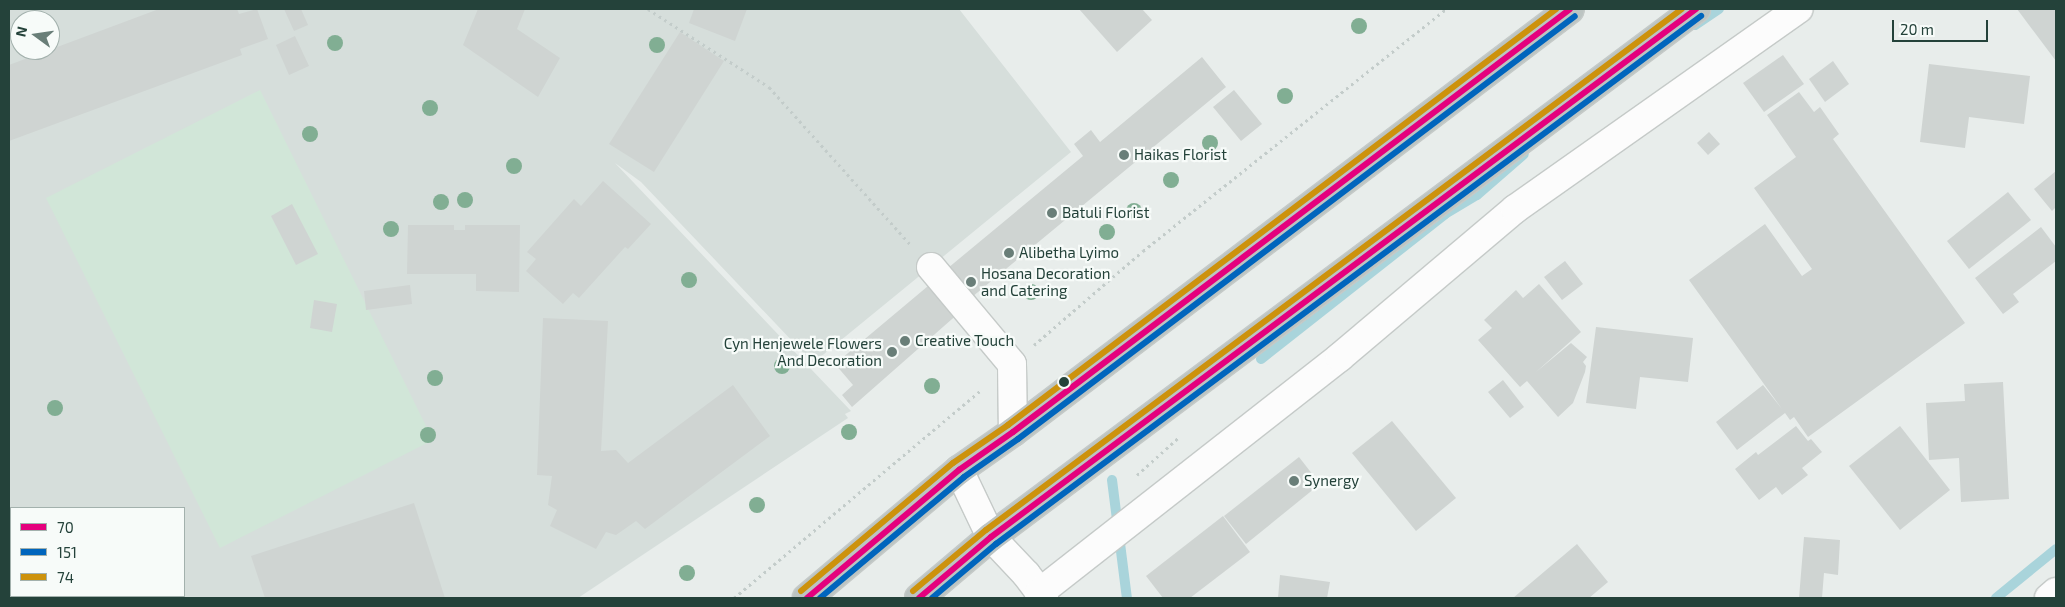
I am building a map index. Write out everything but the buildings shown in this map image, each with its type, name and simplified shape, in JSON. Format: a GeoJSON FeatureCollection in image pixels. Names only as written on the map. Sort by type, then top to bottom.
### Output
{"type":"FeatureCollection","features":[{"type":"Feature","properties":{"kind":"highway"},"geometry":{"type":"LineString","coordinates":[[807,598],[959,470],[1013,432],[1570,9]]}},
{"type":"Feature","properties":{"kind":"highway"},"geometry":{"type":"LineString","coordinates":[[919,598],[991,537],[1696,9]]}},
{"type":"Feature","properties":{"kind":"street"},"geometry":{"type":"LineString","coordinates":[[959,470],[991,537],[1026,574],[1042,596],[1340,357],[1515,209],[1799,9]]}},
{"type":"Feature","properties":{"kind":"street"},"geometry":{"type":"LineString","coordinates":[[931,267],[1012,364],[1013,432]]}},
{"type":"Feature","properties":{"kind":"street"},"geometry":{"type":"LineString","coordinates":[[2049,598],[2056,592]]}},
{"type":"Feature","properties":{"kind":"path"},"geometry":{"type":"LineString","coordinates":[[648,9],[769,87],[931,267]]}},
{"type":"Feature","properties":{"kind":"path"},"geometry":{"type":"LineString","coordinates":[[734,598],[1143,251],[1446,9]]}},
{"type":"Feature","properties":{"kind":"shaded area"},"geometry":{"type":"Polygon","coordinates":[[[9,9],[959,9],[1071,152],[813,363],[641,182],[615,163],[851,411],[845,414],[848,418],[578,598],[9,598],[9,9]]]}},
{"type":"Feature","properties":{"kind":"green space"},"geometry":{"type":"Polygon","coordinates":[[[260,90],[433,440],[220,548],[46,198],[260,90]]]}},
{"type":"Feature","properties":{"kind":"waterway"},"geometry":{"type":"LineString","coordinates":[[1695,25],[1719,9]]}},
{"type":"Feature","properties":{"kind":"waterway"},"geometry":{"type":"LineString","coordinates":[[1261,359],[1445,214],[1477,195],[1524,154]]}},
{"type":"Feature","properties":{"kind":"waterway"},"geometry":{"type":"LineString","coordinates":[[1112,480],[1127,598]]}},
{"type":"Feature","properties":{"kind":"waterway"},"geometry":{"type":"LineString","coordinates":[[1996,598],[2056,549]]}},
{"type":"Feature","properties":{"kind":"transit line","name":"74"},"geometry":{"type":"LineString","coordinates":[[801,591],[953,463],[1008,425],[1556,9]]}},
{"type":"Feature","properties":{"kind":"transit line","name":"70"},"geometry":{"type":"LineString","coordinates":[[807,598],[959,470],[1013,432],[1570,9]]}},
{"type":"Feature","properties":{"kind":"transit line","name":"74"},"geometry":{"type":"LineString","coordinates":[[913,591],[986,530],[1682,9]]}},
{"type":"Feature","properties":{"kind":"transit line","name":"70"},"geometry":{"type":"LineString","coordinates":[[919,598],[991,537],[1696,9]]}},
{"type":"Feature","properties":{"kind":"transit line","name":"151"},"geometry":{"type":"LineString","coordinates":[[820,598],[964,477],[1018,439],[1575,16]]}},
{"type":"Feature","properties":{"kind":"transit line","name":"151"},"geometry":{"type":"LineString","coordinates":[[932,598],[996,544],[1701,16]]}},
{"type":"Feature","properties":{"kind":"place","name":"Haikas Florist"},"geometry":{"type":"Point","coordinates":[1124,155]}},
{"type":"Feature","properties":{"kind":"place","name":"Batuli Florist"},"geometry":{"type":"Point","coordinates":[1052,213]}},
{"type":"Feature","properties":{"kind":"place","name":"Alibetha Lyimo"},"geometry":{"type":"Point","coordinates":[1009,253]}},
{"type":"Feature","properties":{"kind":"place","name":"Hosana Decoration and Catering"},"geometry":{"type":"Point","coordinates":[971,282]}},
{"type":"Feature","properties":{"kind":"place","name":"Creative Touch"},"geometry":{"type":"Point","coordinates":[905,341]}},
{"type":"Feature","properties":{"kind":"place","name":"Cyn Henjewele Flowers And Decoration"},"geometry":{"type":"Point","coordinates":[892,352]}},
{"type":"Feature","properties":{"kind":"place","name":"Synergy"},"geometry":{"type":"Point","coordinates":[1294,481]}}]}
